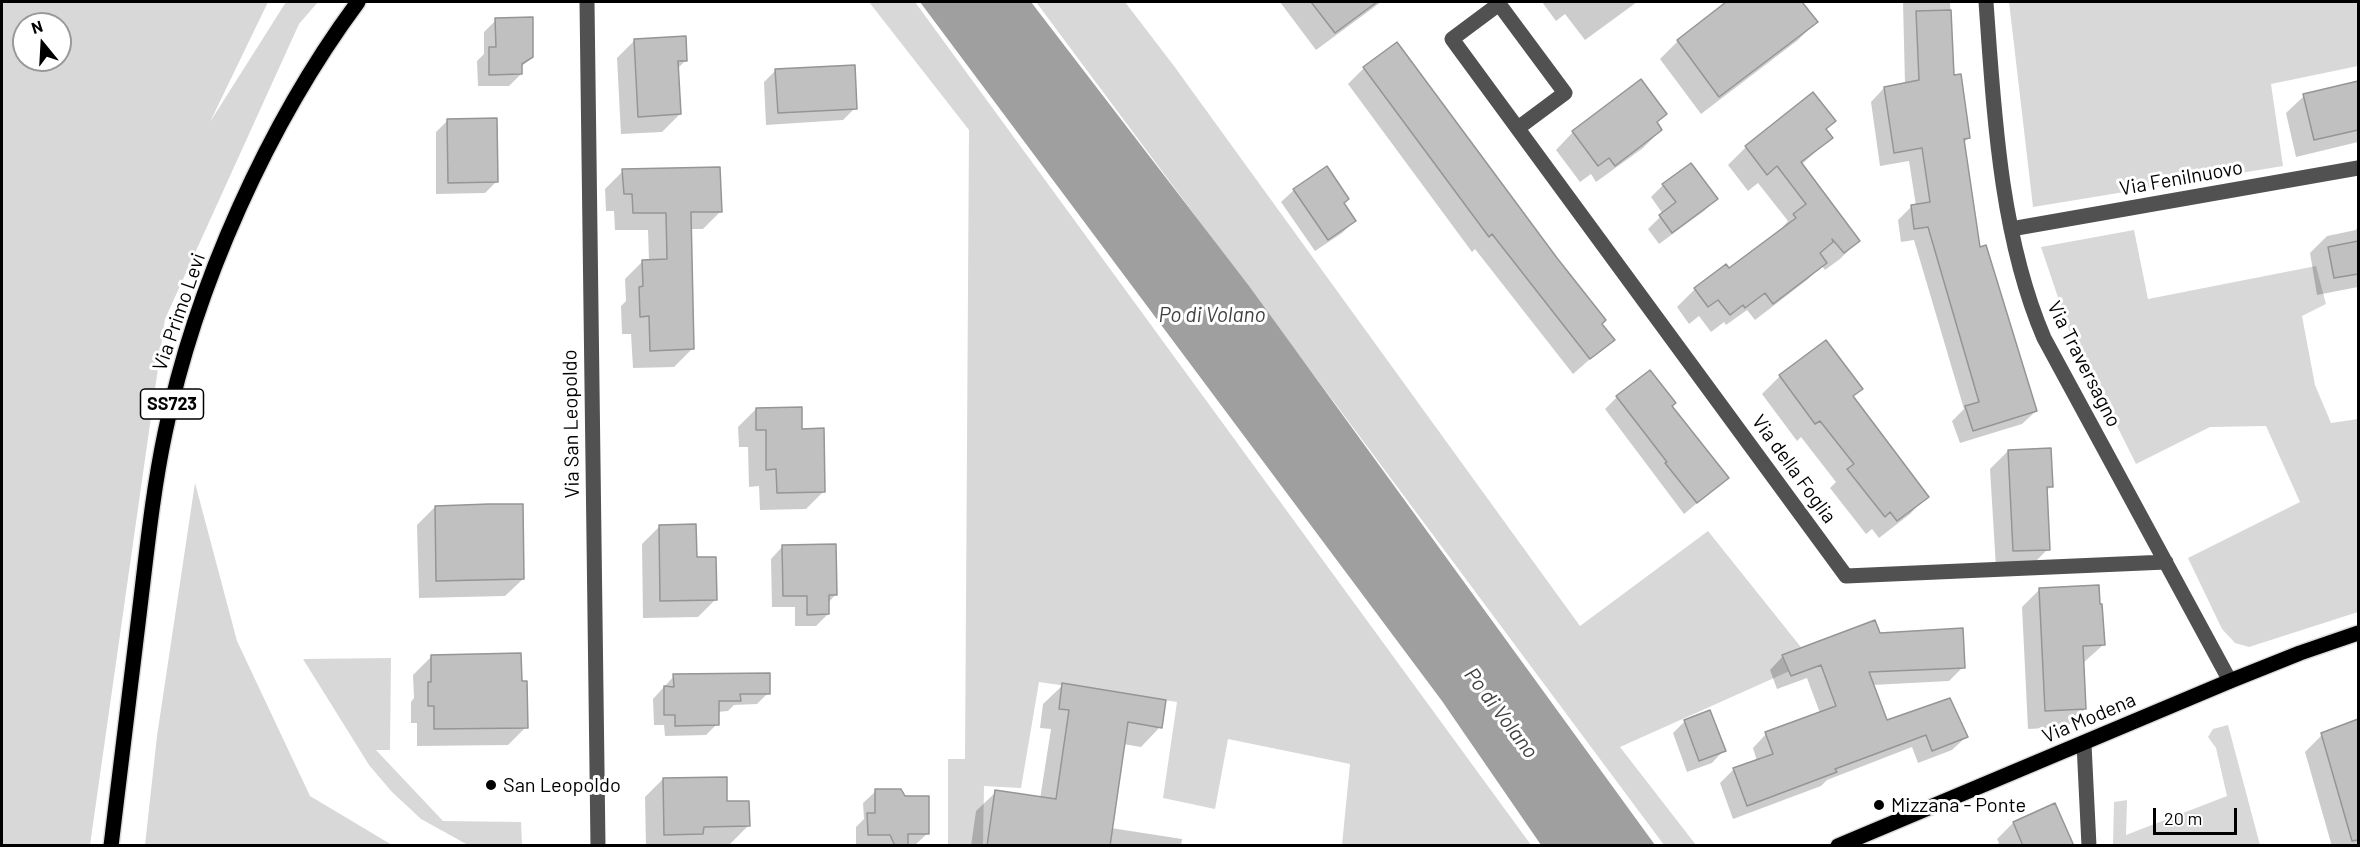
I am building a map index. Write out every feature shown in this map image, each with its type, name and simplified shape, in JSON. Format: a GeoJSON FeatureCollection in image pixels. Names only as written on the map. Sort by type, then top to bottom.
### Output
{"type":"FeatureCollection","features":[{"type":"Feature","properties":{"kind":"main road","name":"Via Primo Levi"},"geometry":{"type":"LineString","coordinates":[[111,846],[152,508],[165,431],[187,344],[220,254],[269,146],[329,43],[358,2]]}},
{"type":"Feature","properties":{"kind":"main road","name":"Via Modena"},"geometry":{"type":"LineString","coordinates":[[1838,846],[2230,681],[2358,633]]}},
{"type":"Feature","properties":{"kind":"street","name":"Via San Leopoldo"},"geometry":{"type":"LineString","coordinates":[[587,2],[598,846]]}},
{"type":"Feature","properties":{"kind":"street","name":"Via Traversagno"},"geometry":{"type":"LineString","coordinates":[[1986,2],[1994,99],[2011,229],[2031,308],[2044,338],[2230,681]]}},
{"type":"Feature","properties":{"kind":"street","name":"Via della Foglia"},"geometry":{"type":"LineString","coordinates":[[1518,128],[1565,93],[1498,4],[1452,39],[1846,576],[2166,562]]}},
{"type":"Feature","properties":{"kind":"street","name":"Via Fenilnuovo"},"geometry":{"type":"LineString","coordinates":[[2011,229],[2358,168]]}},
{"type":"Feature","properties":{"kind":"street"},"geometry":{"type":"LineString","coordinates":[[2084,744],[2089,846]]}},
{"type":"Feature","properties":{"kind":"shaded area"},"geometry":{"type":"Polygon","coordinates":[[[2,2],[268,2],[210,122],[286,2],[318,2],[299,24],[165,319],[90,845],[2,845],[2,2]]]}},
{"type":"Feature","properties":{"kind":"shaded area"},"geometry":{"type":"Polygon","coordinates":[[[869,2],[915,2],[1531,845],[1342,845],[1350,764],[1228,739],[1215,809],[1163,798],[1177,702],[1039,682],[1021,788],[984,786],[983,845],[948,845],[948,759],[965,759],[969,130],[869,2]]]}},
{"type":"Feature","properties":{"kind":"shaded area"},"geometry":{"type":"Polygon","coordinates":[[[1036,2],[1125,2],[1174,66],[1580,626],[1708,531],[1812,661],[1620,747],[1696,845],[1664,845],[1036,2]]]}},
{"type":"Feature","properties":{"kind":"shaded area"},"geometry":{"type":"Polygon","coordinates":[[[2009,2],[2358,2],[2358,66],[2271,84],[2283,166],[2033,207],[2009,2]]]}},
{"type":"Feature","properties":{"kind":"shaded area"},"geometry":{"type":"Polygon","coordinates":[[[2134,230],[2148,299],[2316,266],[2326,304],[2302,316],[2315,385],[2331,423],[2358,419],[2358,612],[2249,647],[2235,643],[2222,629],[2188,558],[2300,502],[2266,426],[2210,427],[2136,464],[2069,330],[2041,247],[2134,230]]]}},
{"type":"Feature","properties":{"kind":"shaded area"},"geometry":{"type":"Polygon","coordinates":[[[195,483],[237,641],[310,796],[392,845],[145,845],[157,736],[195,483]]]}},
{"type":"Feature","properties":{"kind":"shaded area"},"geometry":{"type":"Polygon","coordinates":[[[391,658],[390,750],[376,750],[443,821],[521,822],[522,845],[468,845],[421,819],[392,792],[369,765],[303,659],[391,658]]]}},
{"type":"Feature","properties":{"kind":"shaded area"},"geometry":{"type":"Polygon","coordinates":[[[2228,725],[2260,845],[2113,845],[2114,802],[2127,800],[2126,835],[2227,796],[2216,748],[2208,737],[2213,729],[2228,725]]]}},
{"type":"Feature","properties":{"kind":"water","name":"Po di Volano"},"geometry":{"type":"Polygon","coordinates":[[[920,2],[1031,2],[1249,286],[1655,845],[1541,845],[1442,701],[920,2]]]}},
{"type":"Feature","properties":{"kind":"building"},"geometry":{"type":"Polygon","coordinates":[[[1311,2],[1377,2],[1335,33],[1311,2]]]}},
{"type":"Feature","properties":{"kind":"building"},"geometry":{"type":"Polygon","coordinates":[[[1726,2],[1802,2],[1818,22],[1719,97],[1677,40],[1726,2]]]}},
{"type":"Feature","properties":{"kind":"building"},"geometry":{"type":"Polygon","coordinates":[[[1951,10],[1954,75],[1961,74],[1970,138],[1964,139],[1980,247],[1986,245],[2037,411],[1973,431],[1965,406],[1979,402],[1928,227],[1914,229],[1911,205],[1930,202],[1922,148],[1894,153],[1884,87],[1919,80],[1916,11],[1951,10]]]}},
{"type":"Feature","properties":{"kind":"building"},"geometry":{"type":"Polygon","coordinates":[[[533,17],[533,57],[522,64],[522,74],[489,75],[489,47],[496,47],[495,18],[533,17]]]}},
{"type":"Feature","properties":{"kind":"building"},"geometry":{"type":"Polygon","coordinates":[[[686,36],[687,61],[678,61],[681,114],[638,117],[634,39],[686,36]]]}},
{"type":"Feature","properties":{"kind":"building"},"geometry":{"type":"Polygon","coordinates":[[[1397,42],[1557,258],[1606,320],[1602,324],[1615,340],[1590,359],[1492,234],[1489,237],[1363,67],[1397,42]]]}},
{"type":"Feature","properties":{"kind":"building"},"geometry":{"type":"Polygon","coordinates":[[[855,65],[857,109],[778,113],[775,69],[855,65]]]}},
{"type":"Feature","properties":{"kind":"building"},"geometry":{"type":"Polygon","coordinates":[[[1641,79],[1667,114],[1657,122],[1662,130],[1615,166],[1609,158],[1598,166],[1572,131],[1641,79]]]}},
{"type":"Feature","properties":{"kind":"building"},"geometry":{"type":"Polygon","coordinates":[[[2358,81],[2358,130],[2314,140],[2303,94],[2358,81]]]}},
{"type":"Feature","properties":{"kind":"building"},"geometry":{"type":"Polygon","coordinates":[[[1813,92],[1836,121],[1826,129],[1833,138],[1801,162],[1860,241],[1844,253],[1832,239],[1833,242],[1820,253],[1827,263],[1773,304],[1765,293],[1745,308],[1743,305],[1730,315],[1718,300],[1708,307],[1694,288],[1726,264],[1729,268],[1796,218],[1793,214],[1806,204],[1777,166],[1767,175],[1745,146],[1813,92]]]}},
{"type":"Feature","properties":{"kind":"building"},"geometry":{"type":"Polygon","coordinates":[[[497,118],[498,182],[448,183],[447,119],[497,118]]]}},
{"type":"Feature","properties":{"kind":"building"},"geometry":{"type":"Polygon","coordinates":[[[1691,163],[1718,199],[1672,233],[1659,215],[1676,202],[1662,184],[1691,163]]]}},
{"type":"Feature","properties":{"kind":"building"},"geometry":{"type":"Polygon","coordinates":[[[1327,166],[1349,199],[1344,203],[1356,221],[1328,240],[1293,189],[1327,166]]]}},
{"type":"Feature","properties":{"kind":"building"},"geometry":{"type":"Polygon","coordinates":[[[720,167],[722,212],[691,212],[694,349],[650,351],[649,316],[640,317],[639,287],[643,286],[642,260],[667,259],[666,213],[633,213],[632,194],[624,194],[622,169],[720,167]]]}},
{"type":"Feature","properties":{"kind":"building"},"geometry":{"type":"Polygon","coordinates":[[[2358,241],[2358,274],[2334,278],[2328,247],[2358,241]]]}},
{"type":"Feature","properties":{"kind":"building"},"geometry":{"type":"Polygon","coordinates":[[[1826,340],[1863,389],[1853,396],[1929,497],[1897,521],[1890,512],[1885,517],[1847,469],[1854,464],[1820,421],[1815,424],[1779,375],[1826,340]]]}},
{"type":"Feature","properties":{"kind":"building"},"geometry":{"type":"Polygon","coordinates":[[[1650,370],[1676,403],[1672,406],[1729,478],[1697,503],[1616,396],[1650,370]]]}},
{"type":"Feature","properties":{"kind":"building"},"geometry":{"type":"Polygon","coordinates":[[[802,407],[802,429],[824,428],[825,492],[777,493],[776,469],[766,470],[766,430],[756,430],[756,408],[802,407]]]}},
{"type":"Feature","properties":{"kind":"building"},"geometry":{"type":"Polygon","coordinates":[[[2051,448],[2053,487],[2047,487],[2050,550],[2013,551],[2008,450],[2051,448]]]}},
{"type":"Feature","properties":{"kind":"building"},"geometry":{"type":"Polygon","coordinates":[[[523,504],[524,579],[436,581],[435,506],[523,504]]]}},
{"type":"Feature","properties":{"kind":"building"},"geometry":{"type":"Polygon","coordinates":[[[696,524],[697,557],[716,557],[717,600],[660,601],[659,525],[696,524]]]}},
{"type":"Feature","properties":{"kind":"building"},"geometry":{"type":"Polygon","coordinates":[[[836,544],[837,595],[829,595],[829,614],[807,615],[807,596],[783,596],[782,545],[836,544]]]}},
{"type":"Feature","properties":{"kind":"building"},"geometry":{"type":"Polygon","coordinates":[[[2099,585],[2105,645],[2083,646],[2086,709],[2045,711],[2039,588],[2099,585]]]}},
{"type":"Feature","properties":{"kind":"building"},"geometry":{"type":"Polygon","coordinates":[[[1875,620],[1880,633],[1963,628],[1965,668],[1869,672],[1887,720],[1950,698],[1968,737],[1932,751],[1926,735],[1835,769],[1837,772],[1747,806],[1733,768],[1773,754],[1765,732],[1836,706],[1821,665],[1791,676],[1782,655],[1875,620]]]}},
{"type":"Feature","properties":{"kind":"building"},"geometry":{"type":"Polygon","coordinates":[[[521,653],[522,681],[527,681],[528,728],[434,729],[434,706],[428,706],[431,655],[521,653]]]}},
{"type":"Feature","properties":{"kind":"building"},"geometry":{"type":"Polygon","coordinates":[[[770,673],[770,694],[740,694],[741,701],[719,701],[719,725],[675,726],[675,715],[664,715],[664,686],[674,687],[673,674],[770,673]]]}},
{"type":"Feature","properties":{"kind":"building"},"geometry":{"type":"Polygon","coordinates":[[[1062,683],[1166,700],[1162,728],[1128,722],[1110,846],[987,846],[995,790],[1056,799],[1069,710],[1059,709],[1062,683]]]}},
{"type":"Feature","properties":{"kind":"building"},"geometry":{"type":"Polygon","coordinates":[[[1710,710],[1726,751],[1699,761],[1684,720],[1710,710]]]}},
{"type":"Feature","properties":{"kind":"building"},"geometry":{"type":"Polygon","coordinates":[[[2358,719],[2358,840],[2352,841],[2321,733],[2358,719]]]}},
{"type":"Feature","properties":{"kind":"building"},"geometry":{"type":"Polygon","coordinates":[[[727,777],[727,801],[749,801],[750,826],[704,827],[703,834],[664,835],[663,778],[727,777]]]}},
{"type":"Feature","properties":{"kind":"building"},"geometry":{"type":"Polygon","coordinates":[[[875,789],[901,789],[905,796],[929,796],[929,834],[908,834],[908,846],[895,846],[890,835],[868,835],[867,813],[875,813],[875,789]]]}},
{"type":"Feature","properties":{"kind":"building"},"geometry":{"type":"Polygon","coordinates":[[[2055,803],[2074,846],[2023,846],[2013,822],[2055,803]]]}},
{"type":"Feature","properties":{"kind":"place","name":"San Leopoldo"},"geometry":{"type":"Point","coordinates":[491,785]}},
{"type":"Feature","properties":{"kind":"place","name":"Mizzana - Ponte"},"geometry":{"type":"Point","coordinates":[1879,805]}}]}
